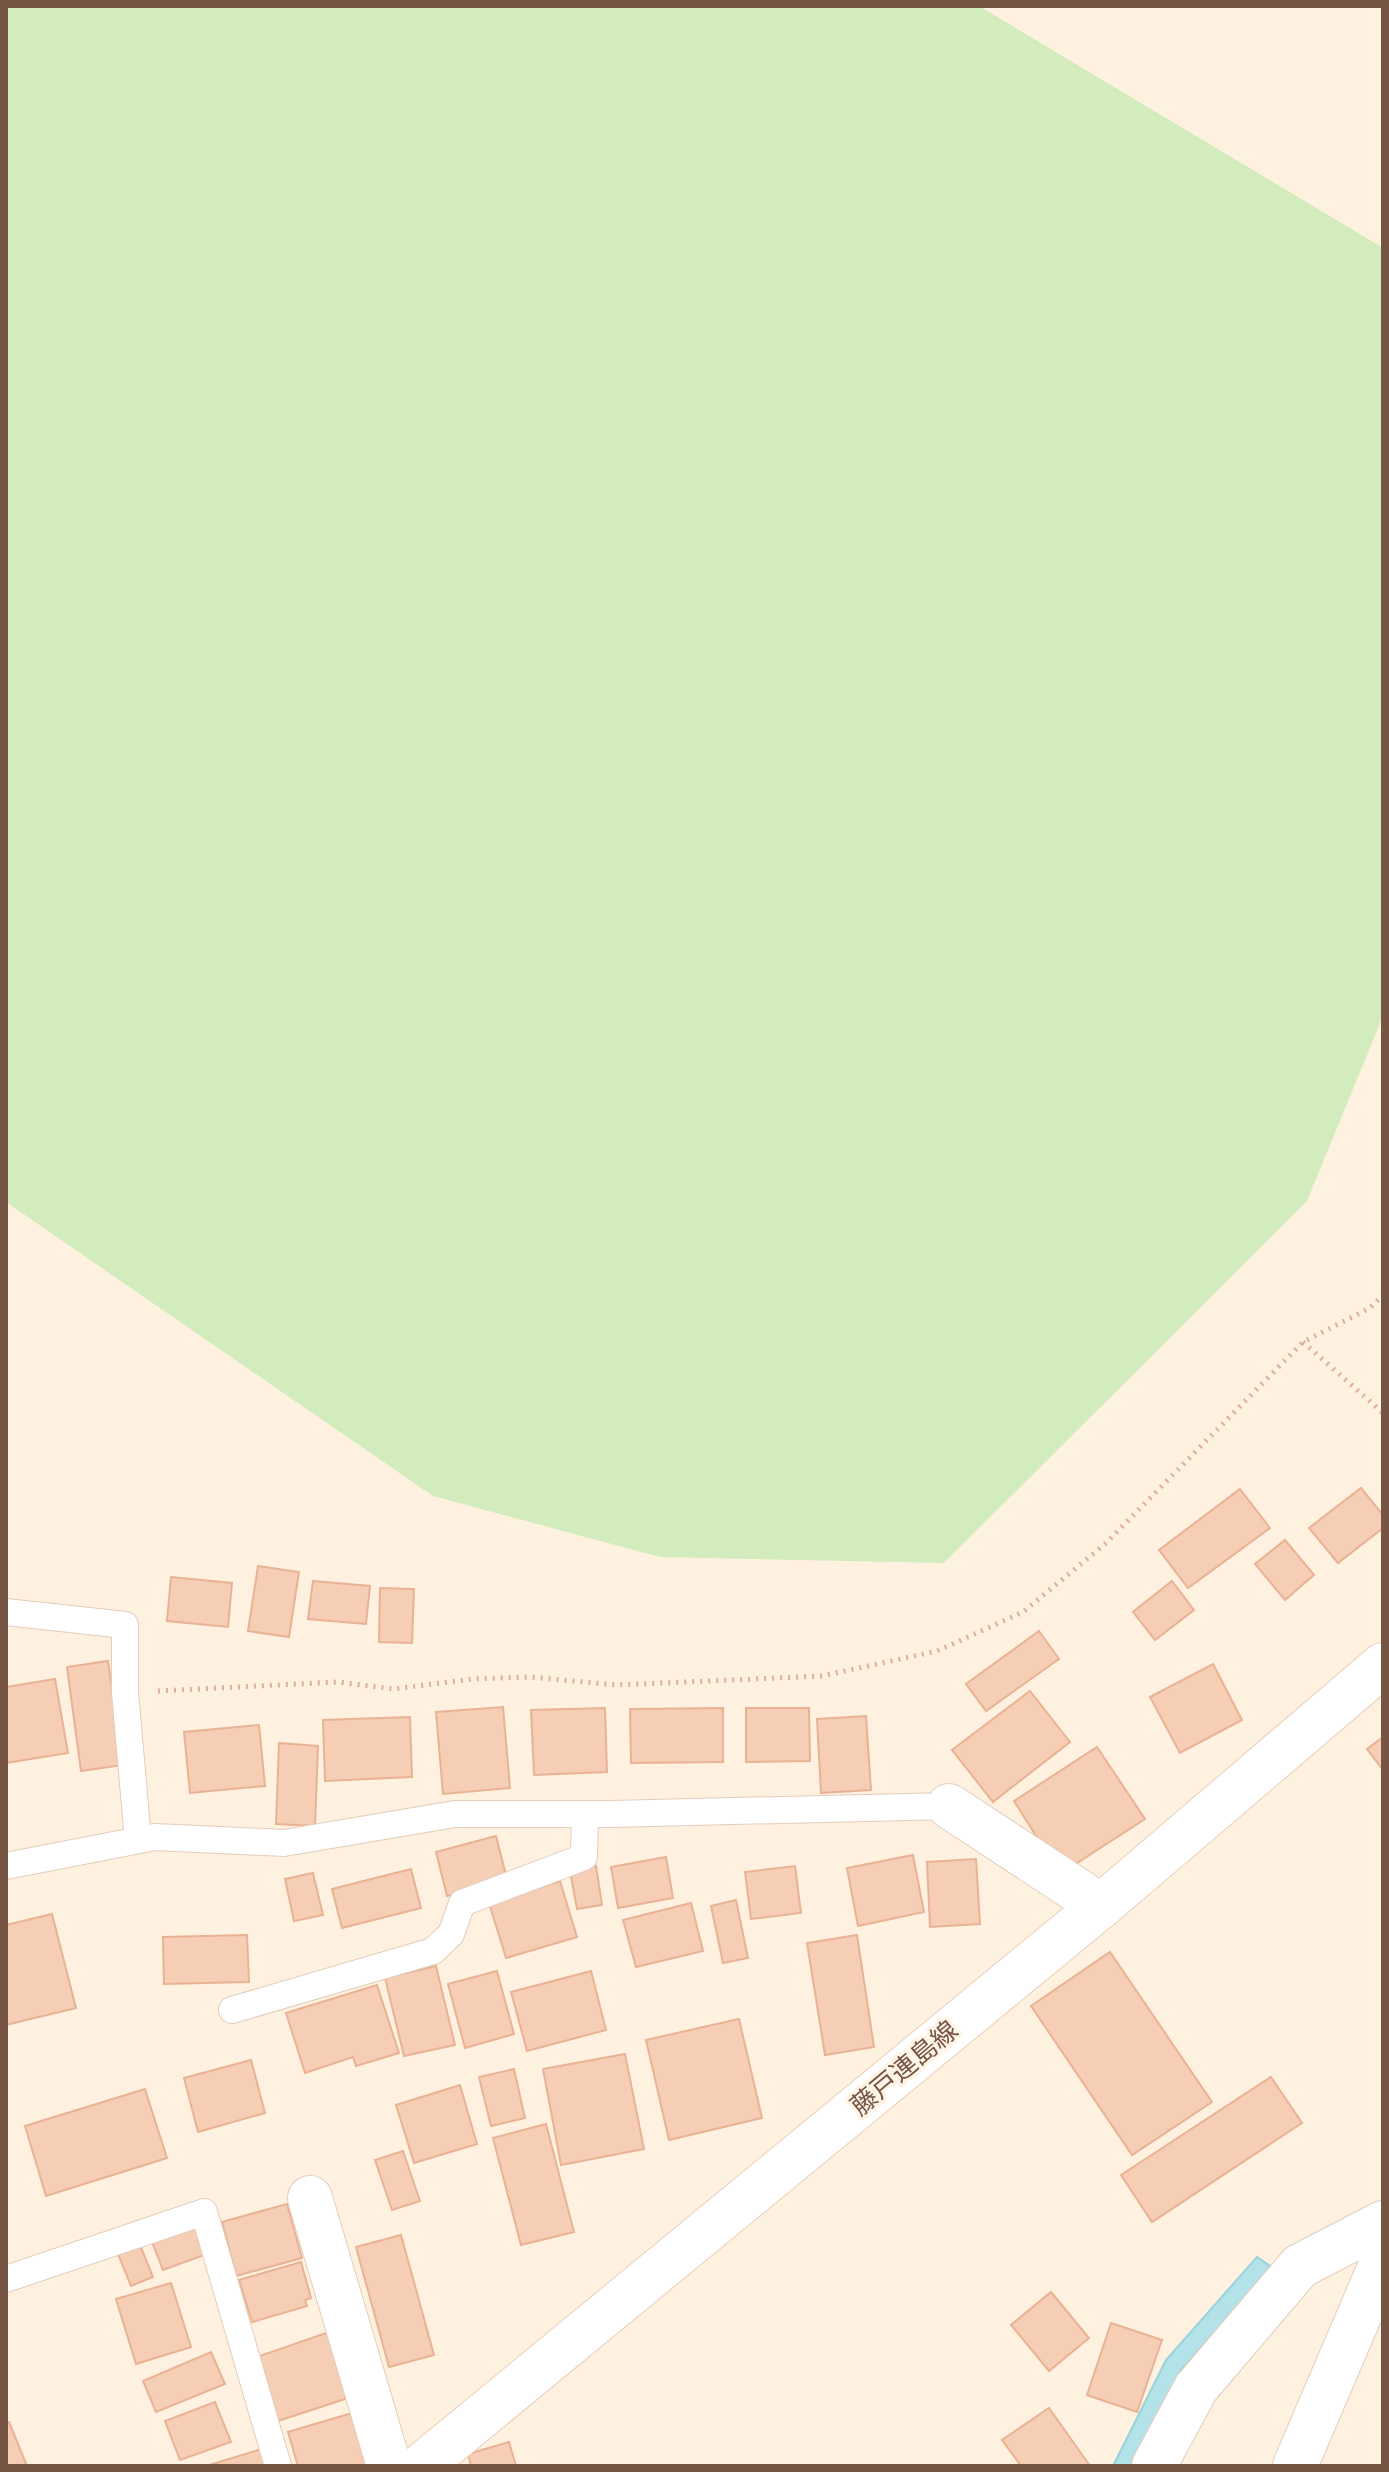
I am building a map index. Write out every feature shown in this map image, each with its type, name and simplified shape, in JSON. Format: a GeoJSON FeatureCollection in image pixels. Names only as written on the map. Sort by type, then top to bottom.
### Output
{"type":"FeatureCollection","features":[{"type":"Feature","properties":{"kind":"main road","name":"藤戸連島線"},"geometry":{"type":"LineString","coordinates":[[421,2466],[1101,1906],[1383,1665]]}},
{"type":"Feature","properties":{"kind":"main road"},"geometry":{"type":"LineString","coordinates":[[949,1806],[1101,1906]]}},
{"type":"Feature","properties":{"kind":"main road"},"geometry":{"type":"LineString","coordinates":[[310,2198],[389,2466]]}},
{"type":"Feature","properties":{"kind":"main road"},"geometry":{"type":"LineString","coordinates":[[1154,2466],[1196,2388],[1300,2266],[1383,2223]]}},
{"type":"Feature","properties":{"kind":"main road"},"geometry":{"type":"LineString","coordinates":[[1295,2466],[1383,2260]]}},
{"type":"Feature","properties":{"kind":"lane"},"geometry":{"type":"LineString","coordinates":[[6,1612],[125,1625],[125,1692],[138,1840]]}},
{"type":"Feature","properties":{"kind":"lane"},"geometry":{"type":"LineString","coordinates":[[6,1866],[155,1837],[284,1843],[455,1814],[949,1806]]}},
{"type":"Feature","properties":{"kind":"lane"},"geometry":{"type":"LineString","coordinates":[[232,2010],[433,1951],[451,1934],[462,1903],[584,1857],[585,1814]]}},
{"type":"Feature","properties":{"kind":"lane"},"geometry":{"type":"LineString","coordinates":[[6,2279],[204,2212],[278,2466]]}},
{"type":"Feature","properties":{"kind":"path"},"geometry":{"type":"LineString","coordinates":[[125,1692],[337,1682],[393,1689],[472,1679],[529,1677],[617,1685],[822,1676],[937,1651],[1023,1612],[1105,1544],[1303,1342],[1370,1308],[1383,1295]]}},
{"type":"Feature","properties":{"kind":"path"},"geometry":{"type":"LineString","coordinates":[[1303,1342],[1383,1413]]}},
{"type":"Feature","properties":{"kind":"green space"},"geometry":{"type":"Polygon","coordinates":[[[6,6],[979,6],[1383,248],[1383,1016],[1307,1201],[944,1563],[660,1557],[433,1496],[6,1202],[6,6]]]}},
{"type":"Feature","properties":{"kind":"water"},"geometry":{"type":"Polygon","coordinates":[[[1257,2257],[1273,2268],[1181,2370],[1133,2466],[1113,2466],[1166,2360],[1257,2257]]]}},
{"type":"Feature","properties":{"kind":"building"},"geometry":{"type":"Polygon","coordinates":[[[1361,1488],[1383,1515],[1383,1528],[1338,1563],[1309,1528],[1361,1488]]]}},
{"type":"Feature","properties":{"kind":"building"},"geometry":{"type":"Polygon","coordinates":[[[1240,1489],[1270,1528],[1188,1588],[1159,1550],[1240,1489]]]}},
{"type":"Feature","properties":{"kind":"building"},"geometry":{"type":"Polygon","coordinates":[[[1285,1540],[1314,1575],[1285,1600],[1255,1564],[1285,1540]]]}},
{"type":"Feature","properties":{"kind":"building"},"geometry":{"type":"Polygon","coordinates":[[[258,1566],[299,1572],[289,1637],[248,1631],[258,1566]]]}},
{"type":"Feature","properties":{"kind":"building"},"geometry":{"type":"Polygon","coordinates":[[[171,1577],[232,1583],[228,1627],[167,1621],[171,1577]]]}},
{"type":"Feature","properties":{"kind":"building"},"geometry":{"type":"Polygon","coordinates":[[[313,1581],[370,1586],[366,1624],[308,1619],[313,1581]]]}},
{"type":"Feature","properties":{"kind":"building"},"geometry":{"type":"Polygon","coordinates":[[[1172,1581],[1194,1610],[1155,1640],[1133,1612],[1172,1581]]]}},
{"type":"Feature","properties":{"kind":"building"},"geometry":{"type":"Polygon","coordinates":[[[380,1588],[414,1589],[412,1643],[379,1642],[380,1588]]]}},
{"type":"Feature","properties":{"kind":"building"},"geometry":{"type":"Polygon","coordinates":[[[1039,1631],[1059,1659],[986,1711],[966,1684],[1039,1631]]]}},
{"type":"Feature","properties":{"kind":"building"},"geometry":{"type":"Polygon","coordinates":[[[108,1661],[123,1765],[81,1771],[67,1667],[108,1661]]]}},
{"type":"Feature","properties":{"kind":"building"},"geometry":{"type":"Polygon","coordinates":[[[1213,1664],[1242,1720],[1180,1753],[1150,1697],[1213,1664]]]}},
{"type":"Feature","properties":{"kind":"building"},"geometry":{"type":"Polygon","coordinates":[[[55,1679],[68,1753],[6,1763],[6,1687],[55,1679]]]}},
{"type":"Feature","properties":{"kind":"building"},"geometry":{"type":"Polygon","coordinates":[[[1030,1691],[1070,1742],[993,1802],[952,1750],[1030,1691]]]}},
{"type":"Feature","properties":{"kind":"building"},"geometry":{"type":"Polygon","coordinates":[[[503,1707],[510,1788],[443,1794],[436,1712],[503,1707]]]}},
{"type":"Feature","properties":{"kind":"building"},"geometry":{"type":"Polygon","coordinates":[[[605,1708],[607,1772],[534,1775],[531,1710],[605,1708]]]}},
{"type":"Feature","properties":{"kind":"building"},"geometry":{"type":"Polygon","coordinates":[[[723,1708],[723,1762],[631,1763],[630,1709],[723,1708]]]}},
{"type":"Feature","properties":{"kind":"building"},"geometry":{"type":"Polygon","coordinates":[[[746,1708],[809,1708],[810,1761],[746,1762],[746,1708]]]}},
{"type":"Feature","properties":{"kind":"building"},"geometry":{"type":"Polygon","coordinates":[[[866,1716],[871,1790],[821,1793],[817,1719],[866,1716]]]}},
{"type":"Feature","properties":{"kind":"building"},"geometry":{"type":"Polygon","coordinates":[[[410,1717],[412,1777],[325,1781],[323,1720],[410,1717]]]}},
{"type":"Feature","properties":{"kind":"building"},"geometry":{"type":"Polygon","coordinates":[[[259,1725],[265,1786],[190,1793],[184,1732],[259,1725]]]}},
{"type":"Feature","properties":{"kind":"building"},"geometry":{"type":"Polygon","coordinates":[[[1383,1737],[1383,1770],[1367,1749],[1383,1737]]]}},
{"type":"Feature","properties":{"kind":"building"},"geometry":{"type":"Polygon","coordinates":[[[279,1743],[318,1746],[315,1826],[276,1824],[279,1743]]]}},
{"type":"Feature","properties":{"kind":"building"},"geometry":{"type":"Polygon","coordinates":[[[1097,1747],[1145,1819],[1060,1874],[1014,1801],[1097,1747]]]}},
{"type":"Feature","properties":{"kind":"building"},"geometry":{"type":"Polygon","coordinates":[[[496,1836],[507,1879],[447,1896],[436,1852],[496,1836]]]}},
{"type":"Feature","properties":{"kind":"building"},"geometry":{"type":"Polygon","coordinates":[[[913,1855],[924,1912],[858,1926],[847,1868],[913,1855]]]}},
{"type":"Feature","properties":{"kind":"building"},"geometry":{"type":"Polygon","coordinates":[[[666,1857],[673,1898],[618,1908],[611,1867],[666,1857]]]}},
{"type":"Feature","properties":{"kind":"building"},"geometry":{"type":"Polygon","coordinates":[[[976,1859],[980,1924],[930,1927],[927,1862],[976,1859]]]}},
{"type":"Feature","properties":{"kind":"building"},"geometry":{"type":"Polygon","coordinates":[[[596,1866],[602,1905],[577,1909],[570,1871],[596,1866]]]}},
{"type":"Feature","properties":{"kind":"building"},"geometry":{"type":"Polygon","coordinates":[[[795,1866],[801,1913],[751,1919],[745,1872],[795,1866]]]}},
{"type":"Feature","properties":{"kind":"building"},"geometry":{"type":"Polygon","coordinates":[[[411,1869],[421,1908],[342,1928],[332,1889],[411,1869]]]}},
{"type":"Feature","properties":{"kind":"building"},"geometry":{"type":"Polygon","coordinates":[[[313,1873],[323,1915],[294,1921],[285,1879],[313,1873]]]}},
{"type":"Feature","properties":{"kind":"building"},"geometry":{"type":"Polygon","coordinates":[[[560,1881],[577,1937],[506,1958],[489,1903],[560,1881]]]}},
{"type":"Feature","properties":{"kind":"building"},"geometry":{"type":"Polygon","coordinates":[[[736,1900],[748,1958],[723,1963],[711,1906],[736,1900]]]}},
{"type":"Feature","properties":{"kind":"building"},"geometry":{"type":"Polygon","coordinates":[[[691,1903],[703,1951],[636,1967],[623,1920],[691,1903]]]}},
{"type":"Feature","properties":{"kind":"building"},"geometry":{"type":"Polygon","coordinates":[[[52,1914],[76,2008],[6,2025],[6,1925],[52,1914]]]}},
{"type":"Feature","properties":{"kind":"building"},"geometry":{"type":"Polygon","coordinates":[[[247,1935],[249,1982],[164,1984],[163,1937],[247,1935]]]}},
{"type":"Feature","properties":{"kind":"building"},"geometry":{"type":"Polygon","coordinates":[[[857,1935],[874,2047],[825,2055],[807,1943],[857,1935]]]}},
{"type":"Feature","properties":{"kind":"building"},"geometry":{"type":"Polygon","coordinates":[[[1110,1952],[1212,2102],[1132,2155],[1031,2006],[1110,1952]]]}},
{"type":"Feature","properties":{"kind":"building"},"geometry":{"type":"Polygon","coordinates":[[[436,1966],[455,2045],[404,2056],[385,1978],[436,1966]]]}},
{"type":"Feature","properties":{"kind":"building"},"geometry":{"type":"Polygon","coordinates":[[[497,1971],[514,2034],[465,2048],[448,1984],[497,1971]]]}},
{"type":"Feature","properties":{"kind":"building"},"geometry":{"type":"Polygon","coordinates":[[[591,1971],[606,2030],[527,2051],[511,1992],[591,1971]]]}},
{"type":"Feature","properties":{"kind":"building"},"geometry":{"type":"Polygon","coordinates":[[[377,1985],[399,2053],[356,2066],[353,2057],[305,2073],[286,2013],[377,1985]]]}},
{"type":"Feature","properties":{"kind":"building"},"geometry":{"type":"Polygon","coordinates":[[[739,2019],[762,2118],[669,2140],[646,2040],[739,2019]]]}},
{"type":"Feature","properties":{"kind":"building"},"geometry":{"type":"Polygon","coordinates":[[[625,2054],[644,2149],[561,2165],[543,2069],[625,2054]]]}},
{"type":"Feature","properties":{"kind":"building"},"geometry":{"type":"Polygon","coordinates":[[[251,2060],[265,2113],[198,2132],[184,2078],[251,2060]]]}},
{"type":"Feature","properties":{"kind":"building"},"geometry":{"type":"Polygon","coordinates":[[[514,2069],[525,2118],[491,2126],[479,2077],[514,2069]]]}},
{"type":"Feature","properties":{"kind":"building"},"geometry":{"type":"Polygon","coordinates":[[[1271,2077],[1302,2123],[1152,2222],[1121,2175],[1271,2077]]]}},
{"type":"Feature","properties":{"kind":"building"},"geometry":{"type":"Polygon","coordinates":[[[460,2085],[477,2144],[414,2163],[396,2105],[460,2085]]]}},
{"type":"Feature","properties":{"kind":"building"},"geometry":{"type":"Polygon","coordinates":[[[145,2089],[167,2158],[46,2196],[25,2126],[145,2089]]]}},
{"type":"Feature","properties":{"kind":"building"},"geometry":{"type":"Polygon","coordinates":[[[546,2124],[574,2232],[521,2245],[493,2138],[546,2124]]]}},
{"type":"Feature","properties":{"kind":"building"},"geometry":{"type":"Polygon","coordinates":[[[403,2151],[420,2201],[392,2210],[375,2160],[403,2151]]]}},
{"type":"Feature","properties":{"kind":"building"},"geometry":{"type":"Polygon","coordinates":[[[287,2204],[302,2258],[236,2276],[222,2222],[287,2204]]]}},
{"type":"Feature","properties":{"kind":"building"},"geometry":{"type":"Polygon","coordinates":[[[196,2223],[207,2254],[163,2270],[151,2239],[196,2223]]]}},
{"type":"Feature","properties":{"kind":"building"},"geometry":{"type":"Polygon","coordinates":[[[401,2235],[434,2355],[389,2367],[356,2247],[401,2235]]]}},
{"type":"Feature","properties":{"kind":"building"},"geometry":{"type":"Polygon","coordinates":[[[140,2245],[153,2277],[131,2286],[118,2254],[140,2245]]]}},
{"type":"Feature","properties":{"kind":"building"},"geometry":{"type":"Polygon","coordinates":[[[301,2262],[311,2298],[305,2300],[307,2306],[252,2322],[239,2280],[301,2262]]]}},
{"type":"Feature","properties":{"kind":"building"},"geometry":{"type":"Polygon","coordinates":[[[171,2283],[191,2347],[136,2364],[116,2299],[171,2283]]]}},
{"type":"Feature","properties":{"kind":"building"},"geometry":{"type":"Polygon","coordinates":[[[1051,2292],[1089,2338],[1049,2371],[1011,2325],[1051,2292]]]}},
{"type":"Feature","properties":{"kind":"building"},"geometry":{"type":"Polygon","coordinates":[[[1111,2323],[1162,2340],[1137,2412],[1087,2395],[1111,2323]]]}},
{"type":"Feature","properties":{"kind":"building"},"geometry":{"type":"Polygon","coordinates":[[[329,2332],[351,2397],[272,2423],[251,2359],[329,2332]]]}},
{"type":"Feature","properties":{"kind":"building"},"geometry":{"type":"Polygon","coordinates":[[[211,2352],[225,2384],[156,2412],[143,2381],[211,2352]]]}},
{"type":"Feature","properties":{"kind":"building"},"geometry":{"type":"Polygon","coordinates":[[[215,2402],[231,2442],[180,2460],[165,2421],[215,2402]]]}},
{"type":"Feature","properties":{"kind":"building"},"geometry":{"type":"Polygon","coordinates":[[[1049,2408],[1090,2466],[1021,2466],[1002,2440],[1049,2408]]]}},
{"type":"Feature","properties":{"kind":"building"},"geometry":{"type":"Polygon","coordinates":[[[362,2410],[368,2466],[298,2466],[288,2432],[362,2410]]]}},
{"type":"Feature","properties":{"kind":"building"},"geometry":{"type":"Polygon","coordinates":[[[9,2422],[27,2466],[6,2466],[6,2423],[9,2422]]]}},
{"type":"Feature","properties":{"kind":"building"},"geometry":{"type":"Polygon","coordinates":[[[509,2442],[516,2466],[471,2466],[468,2454],[509,2442]]]}},
{"type":"Feature","properties":{"kind":"building"},"geometry":{"type":"Polygon","coordinates":[[[265,2448],[271,2466],[206,2466],[265,2448]]]}}]}
